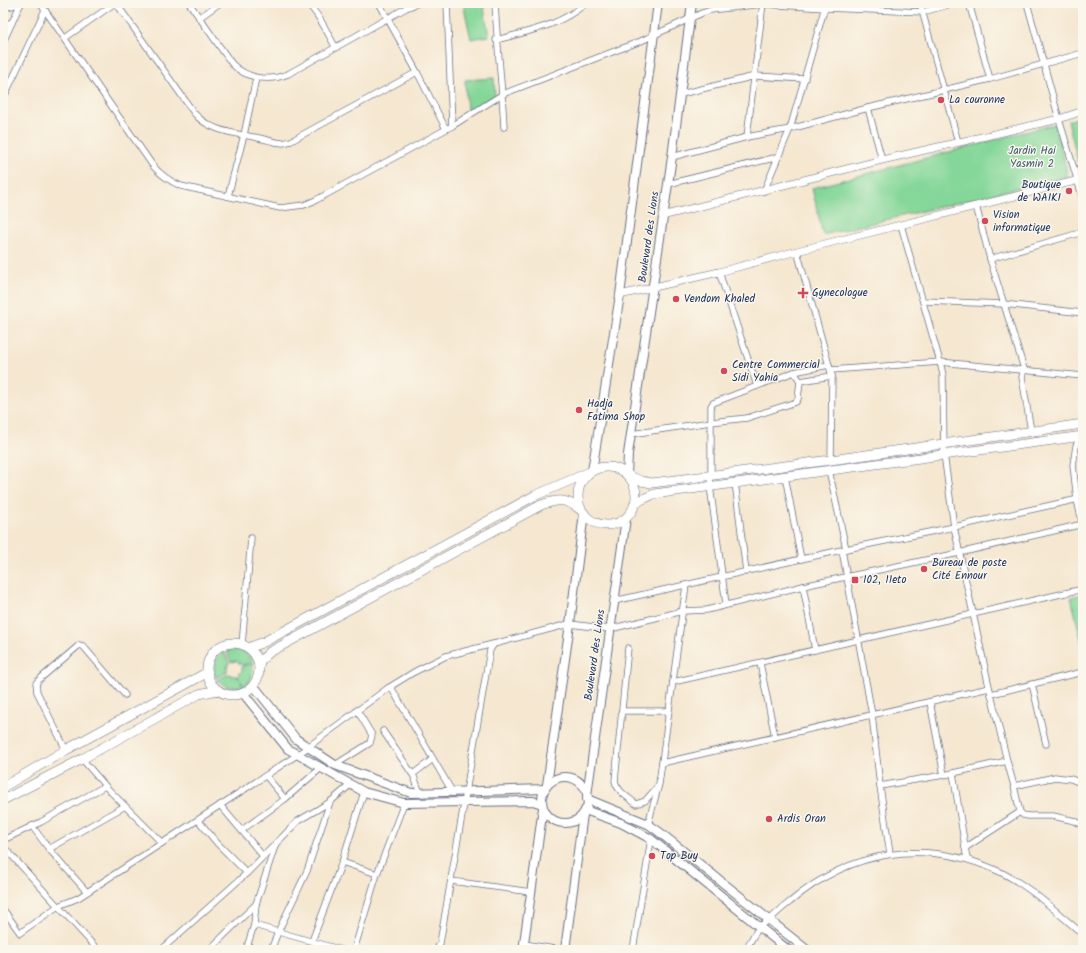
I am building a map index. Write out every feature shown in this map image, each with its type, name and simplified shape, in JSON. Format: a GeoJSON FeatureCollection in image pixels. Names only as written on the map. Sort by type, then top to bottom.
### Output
{"type":"FeatureCollection","features":[{"type":"Feature","properties":{"kind":"main road","name":"Boulevard des Lions"},"geometry":{"type":"LineString","coordinates":[[592,471],[620,294],[658,3]]}},
{"type":"Feature","properties":{"kind":"main road","name":"Boulevard des Lions"},"geometry":{"type":"LineString","coordinates":[[627,475],[631,434],[681,94],[692,3]]}},
{"type":"Feature","properties":{"kind":"main road"},"geometry":{"type":"LineString","coordinates":[[627,475],[641,481],[652,483],[831,460],[1083,424]]}},
{"type":"Feature","properties":{"kind":"main road"},"geometry":{"type":"LineString","coordinates":[[259,667],[260,661],[270,652],[541,505],[560,500],[572,503],[593,521],[607,525],[620,522],[626,518],[634,505],[654,494],[1082,434]]}},
{"type":"Feature","properties":{"kind":"main road"},"geometry":{"type":"LineString","coordinates":[[245,646],[254,653],[258,660],[259,674],[254,686],[243,693],[230,695],[218,690],[209,679],[208,664],[214,651],[220,647],[227,644],[245,646],[264,642],[534,496],[597,468],[610,467],[622,471],[632,481],[635,489],[634,505]]}},
{"type":"Feature","properties":{"kind":"main road"},"geometry":{"type":"LineString","coordinates":[[523,947],[543,806],[542,796],[546,787],[570,624],[583,512],[579,505],[578,492],[582,480],[592,471]]}},
{"type":"Feature","properties":{"kind":"main road","name":"Boulevard des Lions"},"geometry":{"type":"LineString","coordinates":[[587,797],[626,518]]}},
{"type":"Feature","properties":{"kind":"main road"},"geometry":{"type":"LineString","coordinates":[[3,787],[66,750],[208,672]]}},
{"type":"Feature","properties":{"kind":"main road"},"geometry":{"type":"LineString","coordinates":[[254,686],[296,739],[335,765],[411,793],[453,793],[546,787],[557,778],[570,778],[581,784],[587,797],[565,950]]}},
{"type":"Feature","properties":{"kind":"main road"},"geometry":{"type":"LineString","coordinates":[[3,800],[82,759],[199,694],[218,690]]}},
{"type":"Feature","properties":{"kind":"main road"},"geometry":{"type":"LineString","coordinates":[[243,693],[288,749],[364,792],[404,803],[533,801],[543,806],[548,816],[559,822],[572,822],[584,812]]}},
{"type":"Feature","properties":{"kind":"main road"},"geometry":{"type":"LineString","coordinates":[[587,797],[648,824],[658,830],[807,950]]}},
{"type":"Feature","properties":{"kind":"main road"},"geometry":{"type":"LineString","coordinates":[[584,812],[621,823],[651,839],[788,950]]}},
{"type":"Feature","properties":{"kind":"street"},"geometry":{"type":"LineString","coordinates":[[3,8],[21,3]]}},
{"type":"Feature","properties":{"kind":"street"},"geometry":{"type":"LineString","coordinates":[[3,42],[21,3]]}},
{"type":"Feature","properties":{"kind":"street"},"geometry":{"type":"LineString","coordinates":[[40,3],[153,166],[162,176],[170,182],[181,186],[280,208],[304,205],[449,128],[503,94],[653,36],[711,10],[763,4],[825,5],[923,12],[955,3]]}},
{"type":"Feature","properties":{"kind":"street"},"geometry":{"type":"LineString","coordinates":[[65,38],[115,3],[200,119],[212,127],[275,142],[290,141],[417,72]]}},
{"type":"Feature","properties":{"kind":"street"},"geometry":{"type":"LineString","coordinates":[[189,3],[232,64],[244,73],[256,78],[265,79],[281,77],[406,8],[418,3]]}},
{"type":"Feature","properties":{"kind":"street"},"geometry":{"type":"LineString","coordinates":[[200,18],[220,3]]}},
{"type":"Feature","properties":{"kind":"street"},"geometry":{"type":"LineString","coordinates":[[307,3],[319,18],[336,48]]}},
{"type":"Feature","properties":{"kind":"street"},"geometry":{"type":"LineString","coordinates":[[379,3],[449,128]]}},
{"type":"Feature","properties":{"kind":"street"},"geometry":{"type":"LineString","coordinates":[[447,3],[449,128]]}},
{"type":"Feature","properties":{"kind":"street"},"geometry":{"type":"LineString","coordinates":[[495,3],[496,40],[503,94],[504,126]]}},
{"type":"Feature","properties":{"kind":"street"},"geometry":{"type":"LineString","coordinates":[[496,40],[542,28],[562,20],[575,13],[586,3]]}},
{"type":"Feature","properties":{"kind":"street"},"geometry":{"type":"LineString","coordinates":[[920,3],[958,142]]}},
{"type":"Feature","properties":{"kind":"street"},"geometry":{"type":"LineString","coordinates":[[969,3],[990,79]]}},
{"type":"Feature","properties":{"kind":"street"},"geometry":{"type":"LineString","coordinates":[[1028,3],[1059,119],[1080,180],[1083,199]]}},
{"type":"Feature","properties":{"kind":"street"},"geometry":{"type":"LineString","coordinates":[[747,137],[763,4]]}},
{"type":"Feature","properties":{"kind":"street"},"geometry":{"type":"LineString","coordinates":[[764,191],[790,129],[825,5]]}},
{"type":"Feature","properties":{"kind":"street"},"geometry":{"type":"LineString","coordinates":[[3,99],[45,10]]}},
{"type":"Feature","properties":{"kind":"street"},"geometry":{"type":"LineString","coordinates":[[3,25],[12,22]]}},
{"type":"Feature","properties":{"kind":"street"},"geometry":{"type":"LineString","coordinates":[[672,157],[747,137],[790,129],[868,108],[990,79],[1083,53]]}},
{"type":"Feature","properties":{"kind":"street"},"geometry":{"type":"LineString","coordinates":[[681,94],[755,76],[805,79]]}},
{"type":"Feature","properties":{"kind":"street"},"geometry":{"type":"LineString","coordinates":[[228,196],[244,135],[256,78]]}},
{"type":"Feature","properties":{"kind":"street"},"geometry":{"type":"LineString","coordinates":[[868,108],[882,160]]}},
{"type":"Feature","properties":{"kind":"street"},"geometry":{"type":"LineString","coordinates":[[662,216],[882,160],[1059,119],[1083,111]]}},
{"type":"Feature","properties":{"kind":"street"},"geometry":{"type":"LineString","coordinates":[[668,184],[778,156]]}},
{"type":"Feature","properties":{"kind":"street"},"geometry":{"type":"LineString","coordinates":[[620,294],[719,272],[1080,180]]}},
{"type":"Feature","properties":{"kind":"street"},"geometry":{"type":"LineString","coordinates":[[976,206],[990,259],[1024,369],[1022,377],[1031,431]]}},
{"type":"Feature","properties":{"kind":"street"},"geometry":{"type":"LineString","coordinates":[[901,225],[943,375],[944,454],[954,527],[990,691],[1020,812],[1023,815],[1028,816],[1054,816],[1083,825]]}},
{"type":"Feature","properties":{"kind":"street"},"geometry":{"type":"LineString","coordinates":[[990,259],[1083,232]]}},
{"type":"Feature","properties":{"kind":"street"},"geometry":{"type":"LineString","coordinates":[[797,251],[830,370],[831,460]]}},
{"type":"Feature","properties":{"kind":"street"},"geometry":{"type":"LineString","coordinates":[[719,272],[757,386]]}},
{"type":"Feature","properties":{"kind":"street"},"geometry":{"type":"LineString","coordinates":[[923,301],[1004,304],[1083,313]]}},
{"type":"Feature","properties":{"kind":"street"},"geometry":{"type":"LineString","coordinates":[[726,604],[710,486],[711,406],[713,403],[794,372],[940,362],[1024,369],[1083,376]]}},
{"type":"Feature","properties":{"kind":"street"},"geometry":{"type":"LineString","coordinates":[[800,381],[830,370]]}},
{"type":"Feature","properties":{"kind":"street"},"geometry":{"type":"LineString","coordinates":[[631,434],[747,418],[792,405],[798,399],[800,381],[794,372]]}},
{"type":"Feature","properties":{"kind":"street"},"geometry":{"type":"LineString","coordinates":[[3,909],[20,933],[58,906],[78,898],[266,776],[388,688],[414,672],[446,656],[570,624],[610,629],[683,610],[707,610],[726,604],[846,576],[1083,525],[1080,499],[1073,464],[1074,455],[1082,434]]}},
{"type":"Feature","properties":{"kind":"street"},"geometry":{"type":"LineString","coordinates":[[829,470],[844,549],[846,576],[872,715],[890,854]]}},
{"type":"Feature","properties":{"kind":"street"},"geometry":{"type":"LineString","coordinates":[[786,476],[801,559]]}},
{"type":"Feature","properties":{"kind":"street"},"geometry":{"type":"LineString","coordinates":[[735,482],[746,572]]}},
{"type":"Feature","properties":{"kind":"street"},"geometry":{"type":"LineString","coordinates":[[614,601],[844,549],[954,527],[1080,499]]}},
{"type":"Feature","properties":{"kind":"street"},"geometry":{"type":"LineString","coordinates":[[245,646],[251,538]]}},
{"type":"Feature","properties":{"kind":"street"},"geometry":{"type":"LineString","coordinates":[[648,824],[659,784],[686,585]]}},
{"type":"Feature","properties":{"kind":"street"},"geometry":{"type":"LineString","coordinates":[[803,586],[815,650]]}},
{"type":"Feature","properties":{"kind":"street"},"geometry":{"type":"LineString","coordinates":[[673,682],[1083,589]]}},
{"type":"Feature","properties":{"kind":"street"},"geometry":{"type":"LineString","coordinates":[[437,950],[440,944],[490,650],[491,646],[494,644]]}},
{"type":"Feature","properties":{"kind":"street"},"geometry":{"type":"LineString","coordinates":[[66,750],[37,692],[36,682],[79,645],[83,646],[125,695]]}},
{"type":"Feature","properties":{"kind":"street"},"geometry":{"type":"LineString","coordinates":[[628,648],[615,780],[616,785],[618,789],[636,804],[645,801],[659,784]]}},
{"type":"Feature","properties":{"kind":"street"},"geometry":{"type":"LineString","coordinates":[[760,663],[775,737]]}},
{"type":"Feature","properties":{"kind":"street"},"geometry":{"type":"LineString","coordinates":[[662,763],[930,702],[1032,684],[1083,672]]}},
{"type":"Feature","properties":{"kind":"street"},"geometry":{"type":"LineString","coordinates":[[1032,684],[1046,744]]}},
{"type":"Feature","properties":{"kind":"street"},"geometry":{"type":"LineString","coordinates":[[388,688],[392,689],[453,793]]}},
{"type":"Feature","properties":{"kind":"street"},"geometry":{"type":"LineString","coordinates":[[930,702],[944,775]]}},
{"type":"Feature","properties":{"kind":"street"},"geometry":{"type":"LineString","coordinates":[[335,765],[370,743],[372,739],[372,735],[357,710]]}},
{"type":"Feature","properties":{"kind":"street"},"geometry":{"type":"LineString","coordinates":[[622,711],[668,711]]}},
{"type":"Feature","properties":{"kind":"street"},"geometry":{"type":"LineString","coordinates":[[383,731],[413,775],[420,793]]}},
{"type":"Feature","properties":{"kind":"street"},"geometry":{"type":"LineString","coordinates":[[82,759],[105,786],[162,843]]}},
{"type":"Feature","properties":{"kind":"street"},"geometry":{"type":"LineString","coordinates":[[413,775],[414,772],[433,759]]}},
{"type":"Feature","properties":{"kind":"street"},"geometry":{"type":"LineString","coordinates":[[880,786],[944,775],[1007,761]]}},
{"type":"Feature","properties":{"kind":"street"},"geometry":{"type":"LineString","coordinates":[[242,830],[285,799],[321,768]]}},
{"type":"Feature","properties":{"kind":"street"},"geometry":{"type":"LineString","coordinates":[[953,773],[967,859]]}},
{"type":"Feature","properties":{"kind":"street"},"geometry":{"type":"LineString","coordinates":[[266,776],[285,799]]}},
{"type":"Feature","properties":{"kind":"street"},"geometry":{"type":"LineString","coordinates":[[1014,786],[1056,777],[1071,779],[1083,784]]}},
{"type":"Feature","properties":{"kind":"street"},"geometry":{"type":"LineString","coordinates":[[164,949],[247,873],[298,821],[330,802],[350,785]]}},
{"type":"Feature","properties":{"kind":"street"},"geometry":{"type":"LineString","coordinates":[[3,840],[105,786]]}},
{"type":"Feature","properties":{"kind":"street"},"geometry":{"type":"LineString","coordinates":[[312,941],[342,862],[364,792]]}},
{"type":"Feature","properties":{"kind":"street"},"geometry":{"type":"LineString","coordinates":[[271,950],[307,871],[330,802]]}},
{"type":"Feature","properties":{"kind":"street"},"geometry":{"type":"LineString","coordinates":[[354,950],[377,874],[404,803]]}},
{"type":"Feature","properties":{"kind":"street"},"geometry":{"type":"LineString","coordinates":[[220,805],[263,856]]}},
{"type":"Feature","properties":{"kind":"street"},"geometry":{"type":"LineString","coordinates":[[49,849],[125,806]]}},
{"type":"Feature","properties":{"kind":"street"},"geometry":{"type":"LineString","coordinates":[[965,848],[1020,812]]}},
{"type":"Feature","properties":{"kind":"street"},"geometry":{"type":"LineString","coordinates":[[198,820],[217,843],[247,873]]}},
{"type":"Feature","properties":{"kind":"street"},"geometry":{"type":"LineString","coordinates":[[32,826],[49,849],[87,892]]}},
{"type":"Feature","properties":{"kind":"street"},"geometry":{"type":"LineString","coordinates":[[633,950],[651,839]]}},
{"type":"Feature","properties":{"kind":"street"},"geometry":{"type":"LineString","coordinates":[[246,950],[254,925],[256,904],[277,841]]}},
{"type":"Feature","properties":{"kind":"street"},"geometry":{"type":"LineString","coordinates":[[3,846],[98,950]]}},
{"type":"Feature","properties":{"kind":"street"},"geometry":{"type":"LineString","coordinates":[[745,950],[759,927],[810,885],[829,874],[853,864],[890,854],[924,852],[967,859],[1000,872],[1014,880],[1083,934]]}},
{"type":"Feature","properties":{"kind":"street"},"geometry":{"type":"LineString","coordinates":[[342,862],[377,874]]}},
{"type":"Feature","properties":{"kind":"street"},"geometry":{"type":"LineString","coordinates":[[451,881],[531,892]]}},
{"type":"Feature","properties":{"kind":"street"},"geometry":{"type":"LineString","coordinates":[[209,950],[256,904]]}},
{"type":"Feature","properties":{"kind":"street"},"geometry":{"type":"LineString","coordinates":[[254,925],[342,950]]}},
{"type":"Feature","properties":{"kind":"street"},"geometry":{"type":"LineString","coordinates":[[431,950],[440,944]]}},
{"type":"Feature","properties":{"kind":"street"},"geometry":{"type":"LineString","coordinates":[[523,947],[561,950]]}},
{"type":"Feature","properties":{"kind":"green space"},"geometry":{"type":"Polygon","coordinates":[[[463,3],[483,3],[489,36],[471,39],[463,3]]]}},
{"type":"Feature","properties":{"kind":"green space"},"geometry":{"type":"Polygon","coordinates":[[[494,78],[495,96],[467,111],[465,80],[494,78]]]}},
{"type":"Feature","properties":{"kind":"green space","name":"Jardin Hai Yasmin 2"},"geometry":{"type":"Polygon","coordinates":[[[1083,116],[1083,174],[1081,174],[1068,121],[1083,116]]]}},
{"type":"Feature","properties":{"kind":"green space","name":"Jardin Hai Yasmin 2"},"geometry":{"type":"Polygon","coordinates":[[[1055,124],[1068,176],[823,235],[812,188],[1055,124]]]}},
{"type":"Feature","properties":{"kind":"green space"},"geometry":{"type":"Polygon","coordinates":[[[1083,594],[1083,648],[1071,597],[1083,594]]]}},
{"type":"Feature","properties":{"kind":"green space"},"geometry":{"type":"Polygon","coordinates":[[[231,650],[244,652],[253,662],[242,665],[236,661],[231,662],[227,651],[231,650]]]}},
{"type":"Feature","properties":{"kind":"green space"},"geometry":{"type":"Polygon","coordinates":[[[224,651],[229,663],[227,672],[216,678],[214,666],[218,657],[224,651]]]}},
{"type":"Feature","properties":{"kind":"green space"},"geometry":{"type":"Polygon","coordinates":[[[253,664],[250,680],[246,685],[243,686],[241,681],[242,686],[239,687],[226,686],[217,680],[229,674],[237,676],[239,679],[238,675],[242,671],[242,666],[253,664]]]}},
{"type":"Feature","properties":{"kind":"place","name":"La couronne"},"geometry":{"type":"Point","coordinates":[941,100]}},
{"type":"Feature","properties":{"kind":"place","name":"Boutique de WAIKI"},"geometry":{"type":"Point","coordinates":[1069,191]}},
{"type":"Feature","properties":{"kind":"place","name":"Vision informatique"},"geometry":{"type":"Point","coordinates":[985,221]}},
{"type":"Feature","properties":{"kind":"place","name":"Gynecologue"},"geometry":{"type":"Point","coordinates":[803,293]}},
{"type":"Feature","properties":{"kind":"place","name":"Vendom Khaled"},"geometry":{"type":"Point","coordinates":[676,299]}},
{"type":"Feature","properties":{"kind":"place","name":"Centre Commercial Sidi Yahia"},"geometry":{"type":"Point","coordinates":[724,371]}},
{"type":"Feature","properties":{"kind":"place","name":"Hadja Fatima Shop"},"geometry":{"type":"Point","coordinates":[579,410]}},
{"type":"Feature","properties":{"kind":"place","name":"Bureau de poste Cité Ennour"},"geometry":{"type":"Point","coordinates":[924,569]}},
{"type":"Feature","properties":{"kind":"place","name":"102, 11eto"},"geometry":{"type":"Point","coordinates":[855,580]}},
{"type":"Feature","properties":{"kind":"place","name":"Ardis Oran"},"geometry":{"type":"Point","coordinates":[769,819]}},
{"type":"Feature","properties":{"kind":"place","name":"Top Buy"},"geometry":{"type":"Point","coordinates":[652,856]}}]}
